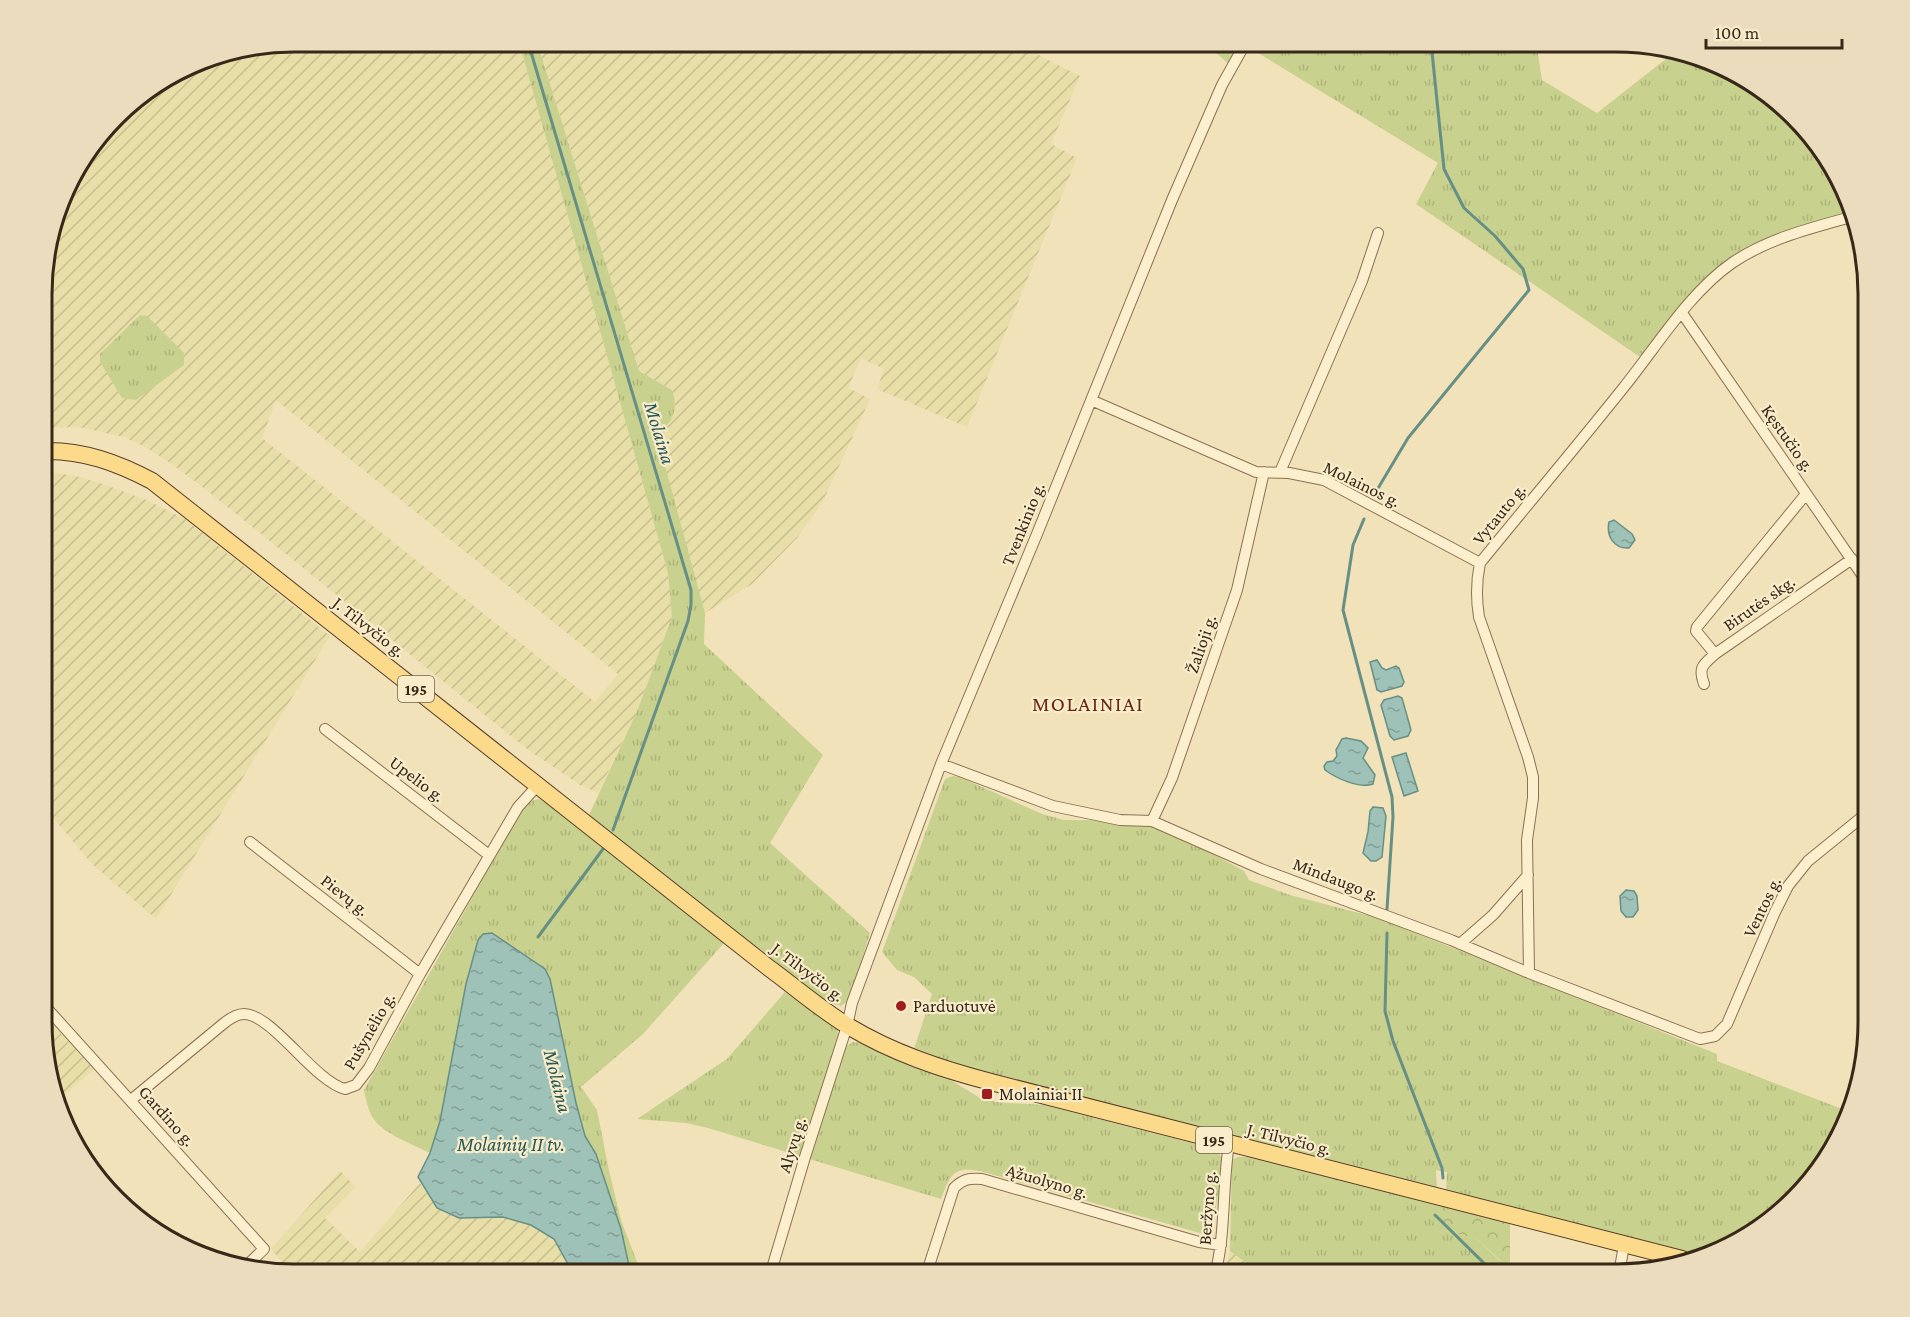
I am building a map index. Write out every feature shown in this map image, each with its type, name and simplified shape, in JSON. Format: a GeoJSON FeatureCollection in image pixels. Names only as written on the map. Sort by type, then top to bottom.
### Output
{"type":"FeatureCollection","features":[{"type":"Feature","properties":{"kind":"main road","name":"J. Tilvyčio g."},"geometry":{"type":"LineString","coordinates":[[52,451],[88,455],[120,465],[152,481],[769,968],[848,1026],[892,1049],[948,1071],[1672,1257]]}},
{"type":"Feature","properties":{"kind":"street","name":"Tvenkinio g."},"geometry":{"type":"LineString","coordinates":[[848,1026],[852,1003],[941,764],[1168,210],[1222,85],[1240,52]]}},
{"type":"Feature","properties":{"kind":"street","name":"Vytauto g."},"geometry":{"type":"LineString","coordinates":[[1529,973],[1527,840],[1533,798],[1533,777],[1479,617],[1476,590],[1480,563],[1708,284],[1732,264],[1760,247],[1845,219]]}},
{"type":"Feature","properties":{"kind":"street"},"geometry":{"type":"LineString","coordinates":[[1280,472],[1362,281],[1378,233]]}},
{"type":"Feature","properties":{"kind":"street","name":"Kęstučio g."},"geometry":{"type":"LineString","coordinates":[[1682,313],[1857,566]]}},
{"type":"Feature","properties":{"kind":"street","name":"Molainos g."},"geometry":{"type":"LineString","coordinates":[[1091,400],[1256,472],[1280,472],[1324,480],[1480,563]]}},
{"type":"Feature","properties":{"kind":"street","name":"Žalioji g."},"geometry":{"type":"LineString","coordinates":[[1152,821],[1172,778],[1237,590],[1264,472]]}},
{"type":"Feature","properties":{"kind":"street"},"geometry":{"type":"LineString","coordinates":[[1714,654],[1698,637],[1697,627],[1806,494]]}},
{"type":"Feature","properties":{"kind":"street","name":"Birutės skg."},"geometry":{"type":"LineString","coordinates":[[1704,684],[1700,673],[1702,666],[1714,654],[1852,559]]}},
{"type":"Feature","properties":{"kind":"street","name":"Upelio g."},"geometry":{"type":"LineString","coordinates":[[325,729],[489,855]]}},
{"type":"Feature","properties":{"kind":"street","name":"Mindaugo g."},"geometry":{"type":"LineString","coordinates":[[941,764],[1053,806],[1120,819],[1152,821],[1261,869],[1460,944],[1690,1036],[1700,1039],[1715,1036]]}},
{"type":"Feature","properties":{"kind":"street","name":"Pušynėlio g."},"geometry":{"type":"LineString","coordinates":[[131,1100],[223,1024],[243,1014],[255,1016],[330,1082],[339,1087],[350,1088],[362,1080],[489,855],[518,807],[538,785]]}},
{"type":"Feature","properties":{"kind":"street","name":"Ventos g."},"geometry":{"type":"LineString","coordinates":[[1715,1036],[1727,1024],[1734,1011],[1788,886],[1808,861],[1857,822]]}},
{"type":"Feature","properties":{"kind":"street","name":"Pievų g."},"geometry":{"type":"LineString","coordinates":[[250,842],[420,974]]}},
{"type":"Feature","properties":{"kind":"street"},"geometry":{"type":"LineString","coordinates":[[1460,944],[1493,915],[1528,875]]}},
{"type":"Feature","properties":{"kind":"street","name":"Gardino g."},"geometry":{"type":"LineString","coordinates":[[52,1014],[264,1249],[252,1261]]}},
{"type":"Feature","properties":{"kind":"street","name":"Alyvų g."},"geometry":{"type":"LineString","coordinates":[[773,1264],[848,1026]]}},
{"type":"Feature","properties":{"kind":"street","name":"Beržyno g."},"geometry":{"type":"LineString","coordinates":[[1217,1264],[1221,1245],[1229,1144]]}},
{"type":"Feature","properties":{"kind":"street","name":"Ąžuolyno g."},"geometry":{"type":"LineString","coordinates":[[930,1264],[954,1188],[970,1178],[982,1179],[1199,1242],[1221,1245]]}},
{"type":"Feature","properties":{"kind":"street"},"geometry":{"type":"LineString","coordinates":[[1621,1264],[1624,1245]]}},
{"type":"Feature","properties":{"kind":"shaded area"},"geometry":{"type":"Polygon","coordinates":[[[295,52],[522,52],[668,573],[672,617],[638,709],[598,793],[580,785],[527,749],[173,465],[147,448],[124,437],[79,427],[52,428],[52,295],[57,248],[65,217],[77,188],[93,160],[123,123],[160,93],[188,77],[217,65],[248,57],[295,52]],[[276,400],[262,438],[595,702],[618,674],[276,400]]]}},
{"type":"Feature","properties":{"kind":"shaded area"},"geometry":{"type":"Polygon","coordinates":[[[540,52],[1033,52],[1080,76],[1051,144],[1077,158],[967,427],[877,389],[884,369],[861,358],[848,388],[870,399],[823,501],[797,538],[752,584],[705,613],[657,436],[669,424],[672,390],[639,371],[540,52]]]}},
{"type":"Feature","properties":{"kind":"shaded area"},"geometry":{"type":"Polygon","coordinates":[[[52,472],[76,476],[109,486],[149,501],[185,519],[330,636],[156,919],[92,864],[52,816],[52,472]]]}},
{"type":"Feature","properties":{"kind":"shaded area"},"geometry":{"type":"Polygon","coordinates":[[[52,1024],[94,1069],[64,1096],[57,1069],[52,1024]]]}},
{"type":"Feature","properties":{"kind":"shaded area"},"geometry":{"type":"Polygon","coordinates":[[[340,1171],[356,1187],[325,1218],[360,1252],[420,1183],[437,1208],[459,1218],[503,1217],[531,1225],[554,1239],[568,1264],[284,1264],[271,1249],[340,1171]]]}},
{"type":"Feature","properties":{"kind":"shaded area"},"geometry":{"type":"Polygon","coordinates":[[[1230,1251],[1248,1264],[1227,1264],[1230,1251]]]}},
{"type":"Feature","properties":{"kind":"green space"},"geometry":{"type":"Polygon","coordinates":[[[522,52],[540,52],[639,371],[672,390],[675,404],[673,415],[667,426],[657,436],[705,613],[704,644],[823,755],[770,843],[870,933],[850,999],[841,1006],[823,999],[806,988],[589,815],[638,709],[672,617],[668,573],[522,52]]]}},
{"type":"Feature","properties":{"kind":"green space"},"geometry":{"type":"Polygon","coordinates":[[[1215,52],[1241,52],[1232,67],[1215,52]]]}},
{"type":"Feature","properties":{"kind":"green space"},"geometry":{"type":"Polygon","coordinates":[[[1256,52],[1538,52],[1542,80],[1597,113],[1667,58],[1693,65],[1722,77],[1750,93],[1787,123],[1817,160],[1833,188],[1845,217],[1727,263],[1640,357],[1416,204],[1438,163],[1256,52]]]}},
{"type":"Feature","properties":{"kind":"green space"},"geometry":{"type":"Polygon","coordinates":[[[140,315],[147,316],[184,353],[184,365],[136,400],[122,398],[100,362],[100,354],[140,315]]]}},
{"type":"Feature","properties":{"kind":"green space"},"geometry":{"type":"Polygon","coordinates":[[[953,776],[960,777],[1042,814],[1064,820],[1152,821],[1244,871],[1249,880],[1290,895],[1378,918],[1717,1054],[1717,1061],[1842,1109],[1817,1157],[1787,1194],[1750,1224],[1722,1240],[1687,1254],[1446,1192],[1447,1172],[1436,1170],[1437,1190],[964,1069],[913,1052],[932,994],[914,977],[897,970],[882,952],[945,779],[953,776]]]}},
{"type":"Feature","properties":{"kind":"green space"},"geometry":{"type":"Polygon","coordinates":[[[539,799],[564,814],[724,943],[643,1034],[581,1087],[597,1110],[621,1220],[638,1264],[628,1264],[596,1154],[585,1136],[576,1103],[466,984],[440,1121],[430,1153],[383,1129],[373,1118],[367,1104],[364,1090],[522,809],[530,801],[539,799]]]}},
{"type":"Feature","properties":{"kind":"green space"},"geometry":{"type":"Polygon","coordinates":[[[785,992],[838,1030],[838,1042],[842,1054],[853,1042],[862,1043],[954,1082],[980,1098],[996,1102],[1044,1105],[1208,1147],[1218,1152],[1224,1161],[1212,1230],[1207,1235],[980,1171],[963,1170],[953,1174],[941,1199],[708,1128],[686,1123],[637,1119],[727,1059],[785,992]]]}},
{"type":"Feature","properties":{"kind":"green space"},"geometry":{"type":"Polygon","coordinates":[[[739,1055],[755,1074],[720,1102],[705,1083],[739,1055]]]}},
{"type":"Feature","properties":{"kind":"green space"},"geometry":{"type":"Polygon","coordinates":[[[1238,1157],[1251,1157],[1451,1208],[1442,1230],[1477,1239],[1500,1261],[1510,1258],[1510,1264],[1248,1264],[1230,1251],[1232,1160],[1238,1157]]]}},
{"type":"Feature","properties":{"kind":"green space"},"geometry":{"type":"Polygon","coordinates":[[[1451,1208],[1510,1224],[1510,1258],[1501,1261],[1477,1239],[1442,1230],[1433,1222],[1442,1212],[1451,1208]]]}},
{"type":"Feature","properties":{"kind":"water"},"geometry":{"type":"Polygon","coordinates":[[[1614,520],[1632,534],[1635,540],[1629,548],[1619,546],[1612,541],[1608,527],[1609,522],[1614,520]]]}},
{"type":"Feature","properties":{"kind":"water"},"geometry":{"type":"Polygon","coordinates":[[[1377,660],[1386,670],[1396,666],[1399,668],[1404,682],[1402,686],[1381,692],[1377,690],[1370,662],[1377,660]]]}},
{"type":"Feature","properties":{"kind":"water"},"geometry":{"type":"Polygon","coordinates":[[[1398,696],[1402,698],[1411,730],[1408,736],[1394,740],[1390,736],[1381,705],[1384,700],[1398,696]]]}},
{"type":"Feature","properties":{"kind":"water"},"geometry":{"type":"Polygon","coordinates":[[[1342,739],[1361,741],[1368,748],[1363,758],[1375,775],[1373,784],[1355,784],[1325,770],[1324,766],[1337,756],[1336,750],[1342,739]]]}},
{"type":"Feature","properties":{"kind":"water"},"geometry":{"type":"Polygon","coordinates":[[[1406,753],[1418,791],[1404,796],[1392,757],[1406,753]]]}},
{"type":"Feature","properties":{"kind":"water"},"geometry":{"type":"Polygon","coordinates":[[[1373,807],[1383,808],[1386,816],[1382,857],[1376,861],[1371,861],[1363,853],[1370,811],[1373,807]]]}},
{"type":"Feature","properties":{"kind":"water"},"geometry":{"type":"Polygon","coordinates":[[[1626,890],[1634,891],[1637,896],[1638,910],[1633,917],[1626,917],[1621,911],[1620,896],[1626,890]]]}},
{"type":"Feature","properties":{"kind":"water","name":"Molainių II tv."},"geometry":{"type":"Polygon","coordinates":[[[492,933],[545,969],[550,979],[585,1136],[596,1154],[621,1229],[629,1264],[568,1264],[554,1239],[531,1225],[503,1217],[459,1218],[437,1208],[418,1177],[430,1153],[440,1121],[466,984],[478,940],[483,934],[492,933]]]}},
{"type":"Feature","properties":{"kind":"waterway","name":"Molaina"},"geometry":{"type":"LineString","coordinates":[[531,52],[691,590],[688,621],[613,830]]}},
{"type":"Feature","properties":{"kind":"waterway"},"geometry":{"type":"LineString","coordinates":[[1374,495],[1408,438],[1529,290],[1523,269],[1495,236],[1464,208],[1444,169],[1432,52]]}},
{"type":"Feature","properties":{"kind":"waterway"},"geometry":{"type":"LineString","coordinates":[[1364,519],[1353,545],[1343,610],[1392,797],[1393,817],[1387,909]]}},
{"type":"Feature","properties":{"kind":"waterway","name":"Molaina"},"geometry":{"type":"LineString","coordinates":[[538,937],[603,849]]}},
{"type":"Feature","properties":{"kind":"waterway"},"geometry":{"type":"LineString","coordinates":[[1387,933],[1385,1011],[1393,1041],[1442,1168],[1443,1178]]}},
{"type":"Feature","properties":{"kind":"waterway"},"geometry":{"type":"LineString","coordinates":[[1435,1215],[1485,1264]]}},
{"type":"Feature","properties":{"kind":"place","name":"Parduotuvė"},"geometry":{"type":"Point","coordinates":[901,1006]}},
{"type":"Feature","properties":{"kind":"place","name":"Molainiai II"},"geometry":{"type":"Point","coordinates":[987,1094]}},
{"type":"Feature","properties":{"kind":"district","name":"MOLAINIAI"},"geometry":{"type":"Point","coordinates":[1088,704]}}]}
